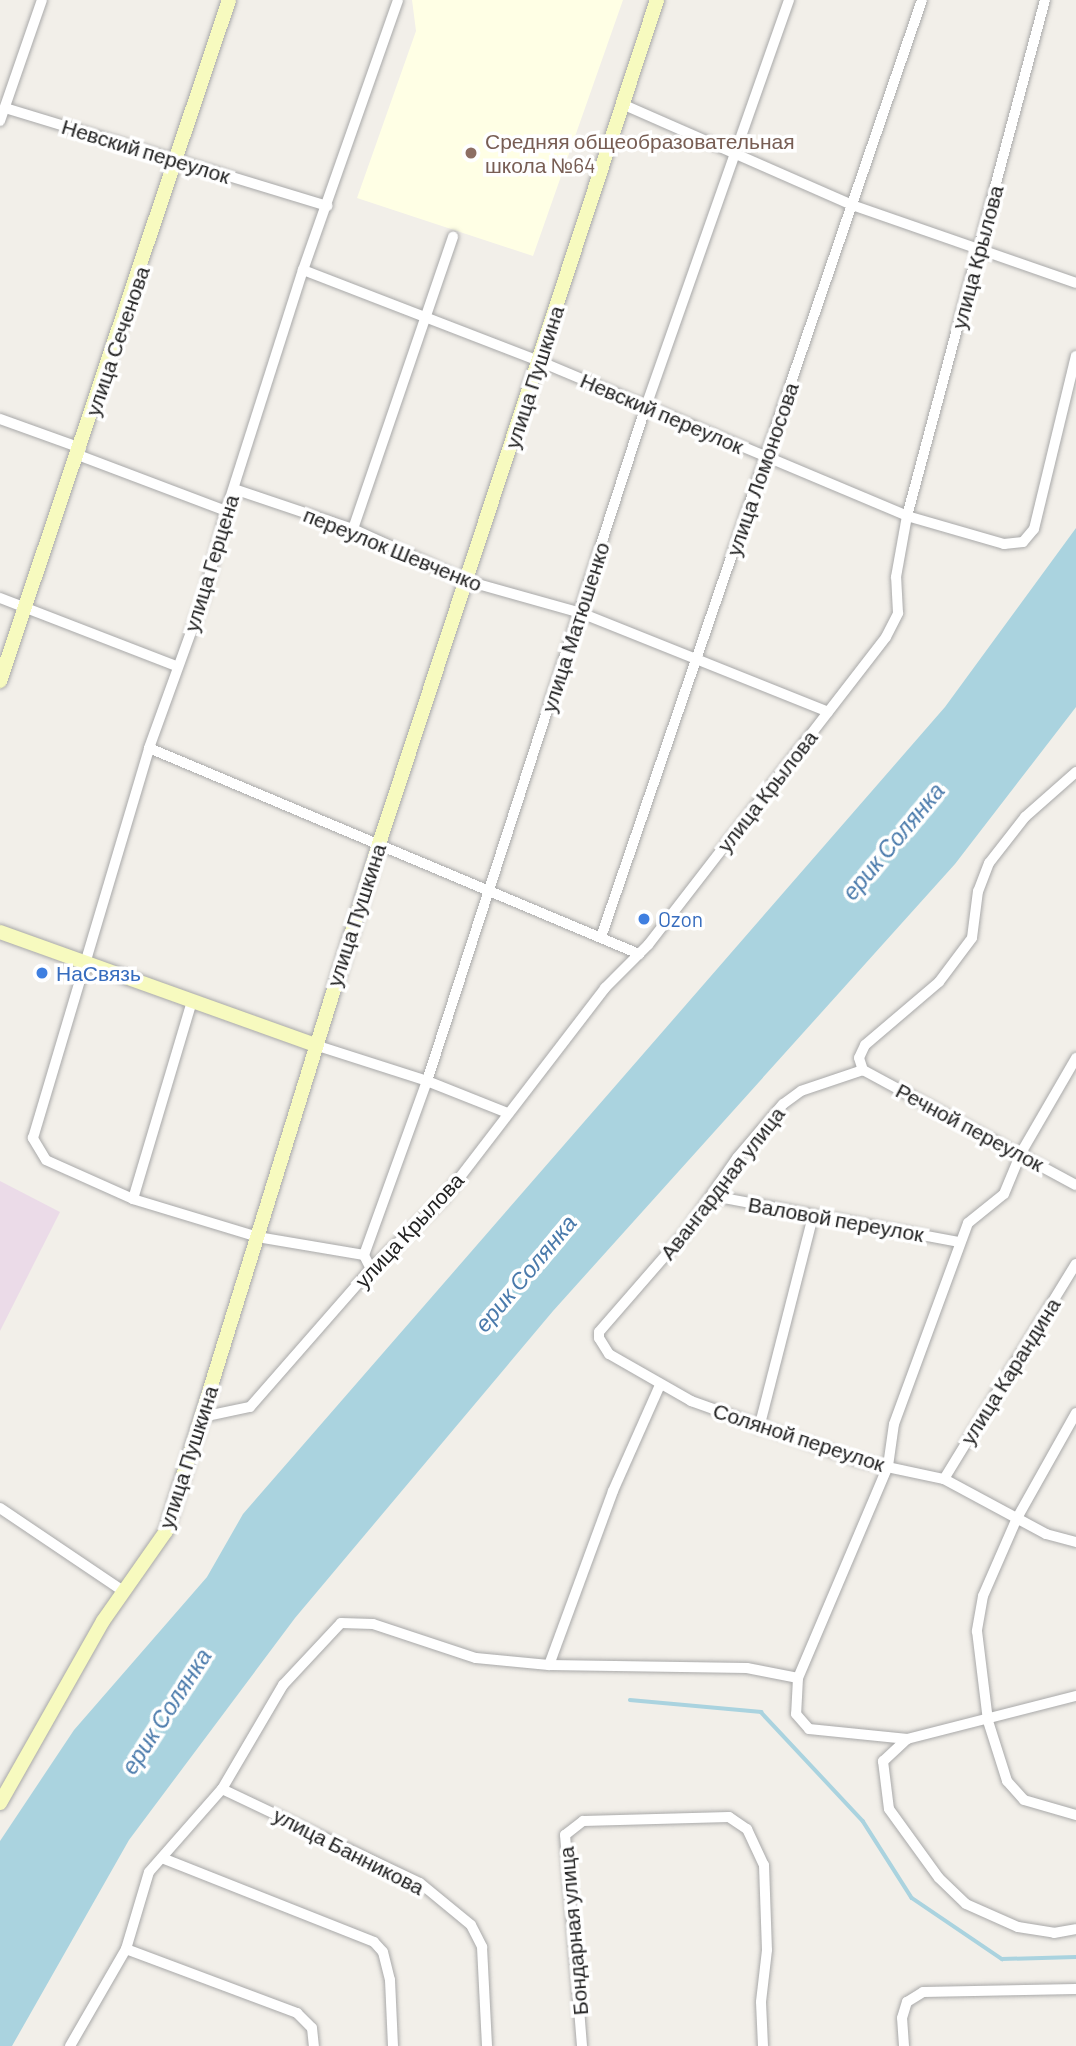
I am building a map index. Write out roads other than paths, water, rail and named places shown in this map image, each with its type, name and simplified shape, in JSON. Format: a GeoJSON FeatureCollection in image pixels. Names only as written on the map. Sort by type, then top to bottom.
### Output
{"type":"FeatureCollection","features":[{"type":"Feature","properties":{"kind":"main road","name":"улица Сеченова"},"geometry":{"type":"LineString","coordinates":[[0,681],[178,162],[229,0]]}},
{"type":"Feature","properties":{"kind":"main road","name":"улица Пушкина"},"geometry":{"type":"LineString","coordinates":[[0,1803],[123,1591],[166,1531],[379,844],[657,0]]}},
{"type":"Feature","properties":{"kind":"main road"},"geometry":{"type":"LineString","coordinates":[[0,932],[315,1045]]}},
{"type":"Feature","properties":{"kind":"street"},"geometry":{"type":"LineString","coordinates":[[0,121],[42,0]]}},
{"type":"Feature","properties":{"kind":"street","name":"улица Герцена"},"geometry":{"type":"LineString","coordinates":[[133,1199],[46,1160],[34,1146],[34,1129],[149,748],[176,666],[205,593],[226,511],[303,270],[398,0]]}},
{"type":"Feature","properties":{"kind":"street","name":"улица Матюшенко"},"geometry":{"type":"LineString","coordinates":[[364,1255],[427,1081],[487,888],[581,613],[645,408],[789,0]]}},
{"type":"Feature","properties":{"kind":"street","name":"улица Ломоносова"},"geometry":{"type":"LineString","coordinates":[[601,937],[922,0]]}},
{"type":"Feature","properties":{"kind":"street","name":"улица Крылова"},"geometry":{"type":"LineString","coordinates":[[202,1417],[250,1407],[371,1269],[444,1198],[605,988],[639,954],[828,712],[898,613],[896,577],[906,516],[1045,0]]}},
{"type":"Feature","properties":{"kind":"street"},"geometry":{"type":"LineString","coordinates":[[622,104],[852,205],[1076,284]]}},
{"type":"Feature","properties":{"kind":"street","name":"Невский переулок"},"geometry":{"type":"LineString","coordinates":[[5,108],[327,206]]}},
{"type":"Feature","properties":{"kind":"street"},"geometry":{"type":"LineString","coordinates":[[353,529],[453,237]]}},
{"type":"Feature","properties":{"kind":"street","name":"Невский переулок"},"geometry":{"type":"LineString","coordinates":[[303,270],[539,361],[906,516],[1004,544],[1023,542],[1034,529],[1076,356]]}},
{"type":"Feature","properties":{"kind":"street"},"geometry":{"type":"LineString","coordinates":[[0,419],[226,511]]}},
{"type":"Feature","properties":{"kind":"street","name":"переулок Шевченко"},"geometry":{"type":"LineString","coordinates":[[234,489],[353,529],[467,581],[581,613],[828,712]]}},
{"type":"Feature","properties":{"kind":"street"},"geometry":{"type":"LineString","coordinates":[[0,598],[176,666]]}},
{"type":"Feature","properties":{"kind":"street"},"geometry":{"type":"LineString","coordinates":[[149,748],[639,954]]}},
{"type":"Feature","properties":{"kind":"street"},"geometry":{"type":"LineString","coordinates":[[863,1070],[859,1058],[864,1045],[939,982],[972,938],[978,891],[989,863],[1025,817],[1076,772]]}},
{"type":"Feature","properties":{"kind":"street"},"geometry":{"type":"LineString","coordinates":[[192,1001],[133,1199],[258,1237],[364,1255],[371,1269]]}},
{"type":"Feature","properties":{"kind":"street"},"geometry":{"type":"LineString","coordinates":[[315,1045],[427,1081],[508,1113]]}},
{"type":"Feature","properties":{"kind":"street"},"geometry":{"type":"LineString","coordinates":[[1076,1058],[1021,1153],[1004,1194],[968,1223],[959,1242],[894,1424],[888,1466],[798,1678],[796,1714],[809,1729],[906,1739],[989,1721],[1076,1696]]}},
{"type":"Feature","properties":{"kind":"street","name":"Речной переулок"},"geometry":{"type":"LineString","coordinates":[[863,1070],[1076,1185]]}},
{"type":"Feature","properties":{"kind":"street","name":"Авангардная улица"},"geometry":{"type":"LineString","coordinates":[[599,1332],[713,1196],[737,1158],[783,1104],[813,1086],[863,1070]]}},
{"type":"Feature","properties":{"kind":"street","name":"Валовой переулок"},"geometry":{"type":"LineString","coordinates":[[713,1196],[959,1242]]}},
{"type":"Feature","properties":{"kind":"street"},"geometry":{"type":"LineString","coordinates":[[759,1427],[813,1216]]}},
{"type":"Feature","properties":{"kind":"street","name":"улица Карандина"},"geometry":{"type":"LineString","coordinates":[[944,1479],[1076,1264]]}},
{"type":"Feature","properties":{"kind":"street","name":"Соляной переулок"},"geometry":{"type":"LineString","coordinates":[[599,1332],[609,1354],[659,1387],[759,1427],[888,1466],[944,1479],[1017,1518],[1076,1542]]}},
{"type":"Feature","properties":{"kind":"street"},"geometry":{"type":"LineString","coordinates":[[549,1665],[613,1491],[659,1387]]}},
{"type":"Feature","properties":{"kind":"street"},"geometry":{"type":"LineString","coordinates":[[1076,1413],[1017,1518],[983,1596],[978,1619],[989,1721],[1014,1790],[1038,1806],[1076,1815]]}},
{"type":"Feature","properties":{"kind":"street"},"geometry":{"type":"LineString","coordinates":[[0,1508],[123,1591]]}},
{"type":"Feature","properties":{"kind":"street"},"geometry":{"type":"LineString","coordinates":[[70,2046],[125,1949],[139,1894],[162,1858],[222,1789],[283,1685],[341,1623],[373,1625],[476,1658],[549,1665],[747,1668],[798,1678]]}},
{"type":"Feature","properties":{"kind":"street"},"geometry":{"type":"LineString","coordinates":[[906,1739],[883,1761],[889,1809],[939,1878],[966,1904],[1018,1927],[1054,1933],[1076,1929]]}},
{"type":"Feature","properties":{"kind":"street","name":"улица Банникова"},"geometry":{"type":"LineString","coordinates":[[222,1789],[420,1883],[471,1925],[482,1947],[488,2046]]}},
{"type":"Feature","properties":{"kind":"street","name":"Бондарная улица"},"geometry":{"type":"LineString","coordinates":[[582,2046],[565,1835],[583,1821],[729,1818],[747,1829],[764,1865],[763,2046]]}},
{"type":"Feature","properties":{"kind":"street"},"geometry":{"type":"LineString","coordinates":[[162,1858],[374,1942],[383,1952],[390,1980],[393,2046]]}},
{"type":"Feature","properties":{"kind":"street"},"geometry":{"type":"LineString","coordinates":[[125,1949],[297,2013],[312,2028],[314,2046]]}},
{"type":"Feature","properties":{"kind":"street"},"geometry":{"type":"LineString","coordinates":[[904,2046],[902,2018],[907,2001],[923,1992],[1076,1989]]}},
{"type":"Feature","properties":{"kind":"water","name":"ерик Солянка"},"geometry":{"type":"Polygon","coordinates":[[[1076,528],[1076,707],[955,864],[553,1311],[295,1618],[129,1840],[12,2046],[0,2046],[0,1841],[74,1730],[207,1577],[243,1514],[945,707],[1076,528]]]}},
{"type":"Feature","properties":{"kind":"waterway"},"geometry":{"type":"LineString","coordinates":[[630,1700],[761,1712],[863,1821],[912,1898],[1002,1959],[1076,1957]]}},
{"type":"Feature","properties":{"kind":"place","name":"Средняя общеобразовательная школа №64"},"geometry":{"type":"Point","coordinates":[471,153]}},
{"type":"Feature","properties":{"kind":"place","name":"Ozon"},"geometry":{"type":"Point","coordinates":[644,919]}},
{"type":"Feature","properties":{"kind":"place","name":"НаСвязь"},"geometry":{"type":"Point","coordinates":[42,973]}}]}
